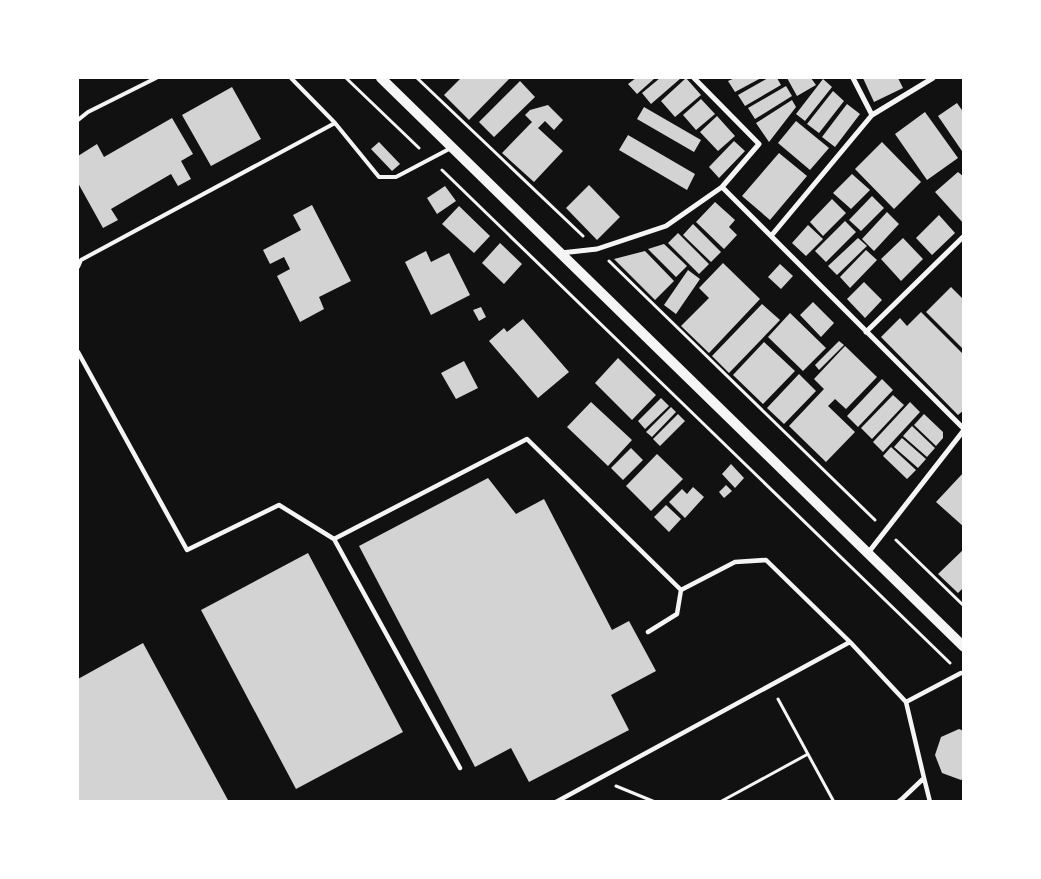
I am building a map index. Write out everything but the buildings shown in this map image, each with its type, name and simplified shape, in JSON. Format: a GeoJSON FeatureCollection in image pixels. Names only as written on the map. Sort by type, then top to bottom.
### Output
{"type":"FeatureCollection","features":[{"type":"Feature","properties":{"kind":"main road"},"geometry":{"type":"LineString","coordinates":[[382,78],[964,646]]}},
{"type":"Feature","properties":{"kind":"street"},"geometry":{"type":"LineString","coordinates":[[561,253],[597,249],[666,226],[722,187],[759,144],[694,78]]}},
{"type":"Feature","properties":{"kind":"street"},"geometry":{"type":"LineString","coordinates":[[853,78],[872,115]]}},
{"type":"Feature","properties":{"kind":"street"},"geometry":{"type":"LineString","coordinates":[[771,236],[872,115],[933,78]]}},
{"type":"Feature","properties":{"kind":"street"},"geometry":{"type":"LineString","coordinates":[[722,187],[964,430],[868,554]]}},
{"type":"Feature","properties":{"kind":"street"},"geometry":{"type":"LineString","coordinates":[[866,332],[964,236]]}},
{"type":"Feature","properties":{"kind":"street"},"geometry":{"type":"LineString","coordinates":[[78,352],[187,550],[279,505],[334,538],[460,768]]}},
{"type":"Feature","properties":{"kind":"street"},"geometry":{"type":"LineString","coordinates":[[334,538],[526,439],[681,590]]}},
{"type":"Feature","properties":{"kind":"street"},"geometry":{"type":"LineString","coordinates":[[681,590],[735,562],[766,560],[850,642],[906,702],[930,802]]}},
{"type":"Feature","properties":{"kind":"street"},"geometry":{"type":"LineString","coordinates":[[648,632],[677,614],[681,590]]}},
{"type":"Feature","properties":{"kind":"street"},"geometry":{"type":"LineString","coordinates":[[556,802],[850,642]]}},
{"type":"Feature","properties":{"kind":"street"},"geometry":{"type":"LineString","coordinates":[[906,702],[961,673]]}},
{"type":"Feature","properties":{"kind":"street"},"geometry":{"type":"LineString","coordinates":[[898,802],[904,800],[924,778]]}},
{"type":"Feature","properties":{"kind":"lane"},"geometry":{"type":"LineString","coordinates":[[78,120],[88,112],[156,78]]}},
{"type":"Feature","properties":{"kind":"lane"},"geometry":{"type":"LineString","coordinates":[[291,78],[335,123],[379,177],[396,178],[453,147]]}},
{"type":"Feature","properties":{"kind":"lane"},"geometry":{"type":"LineString","coordinates":[[78,267],[81,260],[335,123]]}},
{"type":"Feature","properties":{"kind":"lane"},"geometry":{"type":"LineString","coordinates":[[78,254],[81,260]]}},
{"type":"Feature","properties":{"kind":"path"},"geometry":{"type":"LineString","coordinates":[[346,78],[961,673]]}},
{"type":"Feature","properties":{"kind":"path"},"geometry":{"type":"LineString","coordinates":[[417,78],[597,249],[964,606]]}},
{"type":"Feature","properties":{"kind":"path"},"geometry":{"type":"LineString","coordinates":[[770,685],[834,802]]}},
{"type":"Feature","properties":{"kind":"path"},"geometry":{"type":"LineString","coordinates":[[720,802],[808,754]]}},
{"type":"Feature","properties":{"kind":"path"},"geometry":{"type":"LineString","coordinates":[[597,779],[655,802]]}}]}
